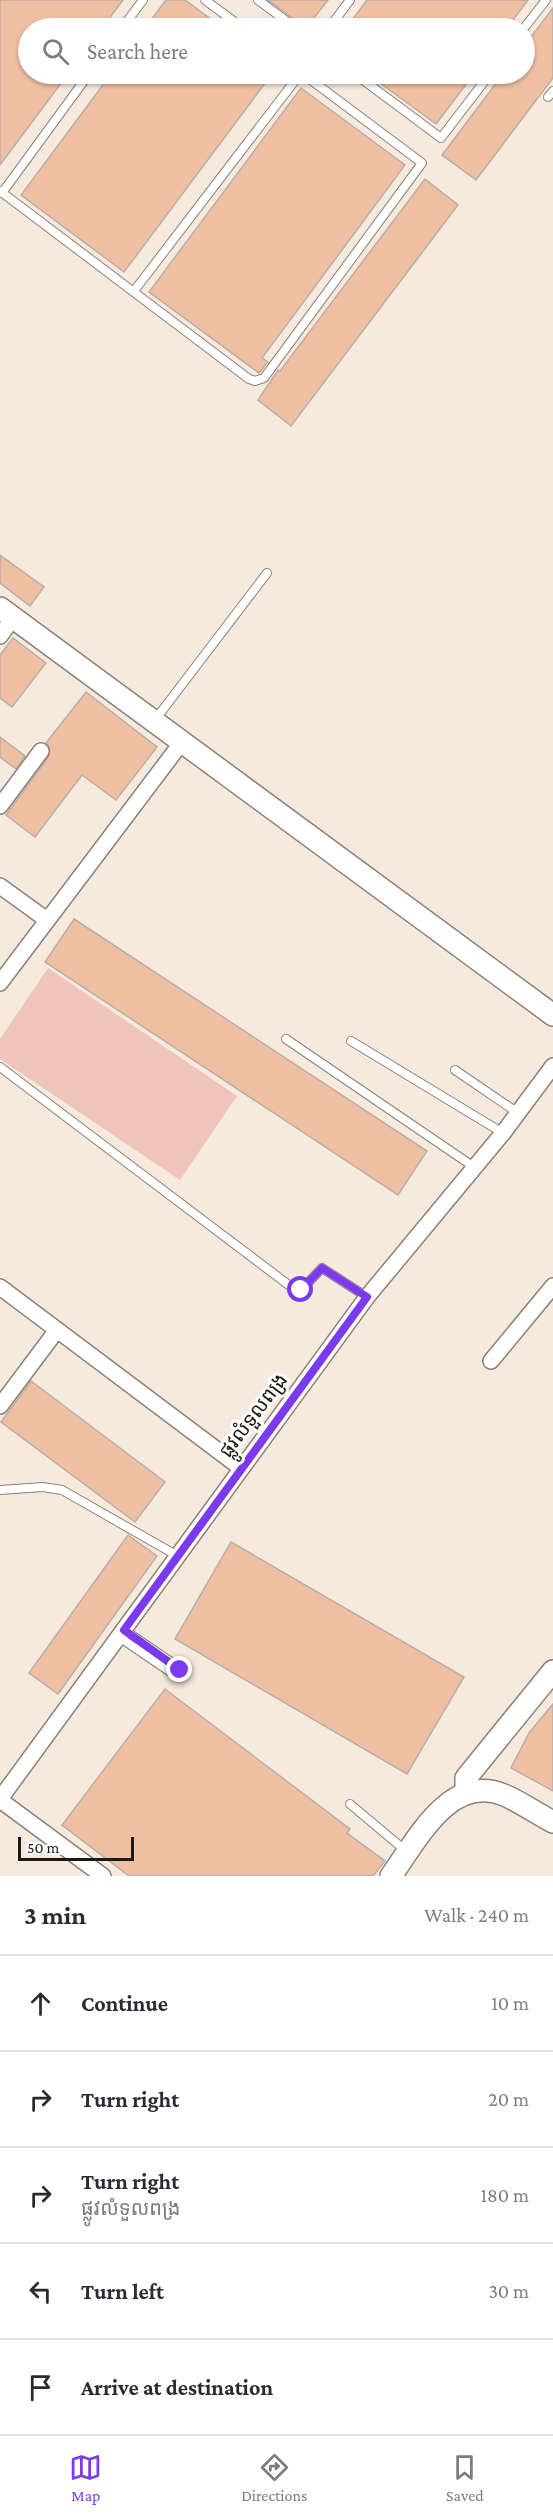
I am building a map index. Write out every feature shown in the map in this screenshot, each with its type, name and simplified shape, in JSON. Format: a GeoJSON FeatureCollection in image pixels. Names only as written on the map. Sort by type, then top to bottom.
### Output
{"type":"FeatureCollection","features":[{"type":"Feature","properties":{"kind":"street"},"geometry":{"type":"LineString","coordinates":[[0,636],[7,613],[553,1015]]}},
{"type":"Feature","properties":{"kind":"street"},"geometry":{"type":"LineString","coordinates":[[0,983],[182,742]]}},
{"type":"Feature","properties":{"kind":"street"},"geometry":{"type":"LineString","coordinates":[[0,806],[41,751]]}},
{"type":"Feature","properties":{"kind":"street"},"geometry":{"type":"LineString","coordinates":[[0,886],[47,920]]}},
{"type":"Feature","properties":{"kind":"street","name":"ផ្លូវលំទួលពង្រ"},"geometry":{"type":"LineString","coordinates":[[0,1799],[122,1633],[176,1555],[367,1297],[503,1133],[553,1066]]}},
{"type":"Feature","properties":{"kind":"street"},"geometry":{"type":"LineString","coordinates":[[491,1361],[553,1286]]}},
{"type":"Feature","properties":{"kind":"street"},"geometry":{"type":"LineString","coordinates":[[0,1287],[241,1468]]}},
{"type":"Feature","properties":{"kind":"street"},"geometry":{"type":"LineString","coordinates":[[0,1406],[57,1330]]}},
{"type":"Feature","properties":{"kind":"street"},"geometry":{"type":"LineString","coordinates":[[466,1792],[466,1778],[553,1671]]}},
{"type":"Feature","properties":{"kind":"street"},"geometry":{"type":"LineString","coordinates":[[391,1876],[448,1802],[466,1792],[484,1790],[504,1795],[553,1822]]}},
{"type":"Feature","properties":{"kind":"street"},"geometry":{"type":"LineString","coordinates":[[0,1799],[103,1876]]}},
{"type":"Feature","properties":{"kind":"lane"},"geometry":{"type":"LineString","coordinates":[[130,18],[143,0]]}},
{"type":"Feature","properties":{"kind":"lane"},"geometry":{"type":"LineString","coordinates":[[205,0],[229,18]]}},
{"type":"Feature","properties":{"kind":"lane"},"geometry":{"type":"LineString","coordinates":[[258,0],[282,18]]}},
{"type":"Feature","properties":{"kind":"lane"},"geometry":{"type":"LineString","coordinates":[[336,18],[350,0]]}},
{"type":"Feature","properties":{"kind":"lane"},"geometry":{"type":"LineString","coordinates":[[532,18],[546,0]]}},
{"type":"Feature","properties":{"kind":"lane"},"geometry":{"type":"LineString","coordinates":[[82,84],[1,192],[249,379],[255,381],[264,378],[422,163],[315,84]]}},
{"type":"Feature","properties":{"kind":"lane"},"geometry":{"type":"LineString","coordinates":[[134,291],[293,84]]}},
{"type":"Feature","properties":{"kind":"lane"},"geometry":{"type":"LineString","coordinates":[[368,84],[441,138],[482,84]]}},
{"type":"Feature","properties":{"kind":"lane"},"geometry":{"type":"LineString","coordinates":[[154,721],[267,573]]}},
{"type":"Feature","properties":{"kind":"lane"},"geometry":{"type":"LineString","coordinates":[[286,1039],[474,1167]]}},
{"type":"Feature","properties":{"kind":"lane"},"geometry":{"type":"LineString","coordinates":[[351,1041],[503,1133]]}},
{"type":"Feature","properties":{"kind":"lane"},"geometry":{"type":"LineString","coordinates":[[0,1066],[294,1289],[301,1290],[322,1268],[367,1297]]}},
{"type":"Feature","properties":{"kind":"lane"},"geometry":{"type":"LineString","coordinates":[[455,1070],[518,1113]]}},
{"type":"Feature","properties":{"kind":"lane"},"geometry":{"type":"LineString","coordinates":[[0,1490],[43,1487],[62,1490],[176,1555]]}},
{"type":"Feature","properties":{"kind":"lane"},"geometry":{"type":"LineString","coordinates":[[122,1633],[174,1664],[183,1676],[175,1676],[122,1633]]}},
{"type":"Feature","properties":{"kind":"lane"},"geometry":{"type":"LineString","coordinates":[[350,1804],[395,1845],[408,1852]]}},
{"type":"Feature","properties":{"kind":"shaded area"},"geometry":{"type":"Polygon","coordinates":[[[48,968],[237,1096],[180,1180],[0,1059],[0,1039],[48,968]]]}},
{"type":"Feature","properties":{"kind":"building"},"geometry":{"type":"Polygon","coordinates":[[[0,0],[123,0],[110,18],[18,18],[18,84],[61,84],[0,165],[0,0]]]}},
{"type":"Feature","properties":{"kind":"building"},"geometry":{"type":"Polygon","coordinates":[[[166,0],[185,0],[209,18],[152,18],[166,0]]]}},
{"type":"Feature","properties":{"kind":"building"},"geometry":{"type":"Polygon","coordinates":[[[268,0],[328,0],[314,18],[292,18],[268,0]]]}},
{"type":"Feature","properties":{"kind":"building"},"geometry":{"type":"Polygon","coordinates":[[[367,0],[528,0],[514,18],[354,18],[367,0]]]}},
{"type":"Feature","properties":{"kind":"building"},"geometry":{"type":"Polygon","coordinates":[[[553,8],[553,78],[476,180],[442,155],[495,84],[535,84],[535,32],[553,8]]]}},
{"type":"Feature","properties":{"kind":"building"},"geometry":{"type":"Polygon","coordinates":[[[104,84],[265,84],[124,272],[21,195],[104,84]]]}},
{"type":"Feature","properties":{"kind":"building"},"geometry":{"type":"Polygon","coordinates":[[[382,84],[466,84],[436,124],[382,84]]]}},
{"type":"Feature","properties":{"kind":"building"},"geometry":{"type":"Polygon","coordinates":[[[301,88],[405,165],[262,358],[268,362],[259,373],[149,292],[301,88]]]}},
{"type":"Feature","properties":{"kind":"building"},"geometry":{"type":"Polygon","coordinates":[[[425,179],[458,205],[291,426],[258,400],[278,370],[280,371],[425,179]]]}},
{"type":"Feature","properties":{"kind":"building"},"geometry":{"type":"Polygon","coordinates":[[[0,555],[44,587],[30,606],[0,583],[0,555]]]}},
{"type":"Feature","properties":{"kind":"building"},"geometry":{"type":"Polygon","coordinates":[[[13,638],[46,663],[12,707],[0,698],[0,655],[13,638]]]}},
{"type":"Feature","properties":{"kind":"building"},"geometry":{"type":"Polygon","coordinates":[[[86,692],[157,747],[116,800],[82,775],[35,837],[6,815],[49,756],[50,748],[46,743],[86,692]]]}},
{"type":"Feature","properties":{"kind":"building"},"geometry":{"type":"Polygon","coordinates":[[[0,737],[25,756],[16,769],[0,757],[0,737]]]}},
{"type":"Feature","properties":{"kind":"building"},"geometry":{"type":"Polygon","coordinates":[[[74,919],[427,1151],[398,1195],[45,962],[74,919]]]}},
{"type":"Feature","properties":{"kind":"building"},"geometry":{"type":"Polygon","coordinates":[[[31,1381],[165,1482],[135,1522],[1,1422],[31,1381]]]}},
{"type":"Feature","properties":{"kind":"building"},"geometry":{"type":"Polygon","coordinates":[[[128,1535],[157,1556],[58,1694],[29,1673],[128,1535]]]}},
{"type":"Feature","properties":{"kind":"building"},"geometry":{"type":"Polygon","coordinates":[[[231,1542],[464,1677],[407,1774],[175,1639],[231,1542]]]}},
{"type":"Feature","properties":{"kind":"building"},"geometry":{"type":"Polygon","coordinates":[[[165,1689],[350,1829],[347,1833],[385,1861],[373,1876],[129,1876],[62,1825],[165,1689]]]}},
{"type":"Feature","properties":{"kind":"building"},"geometry":{"type":"Polygon","coordinates":[[[553,1704],[553,1791],[511,1768],[529,1733],[553,1704]]]}},
{"type":"Feature","properties":{"kind":"route"},"geometry":{"type":"LineString","coordinates":[[180,1670],[124,1630],[176,1555],[367,1297],[324,1268],[319,1270],[301,1290]]}}]}
